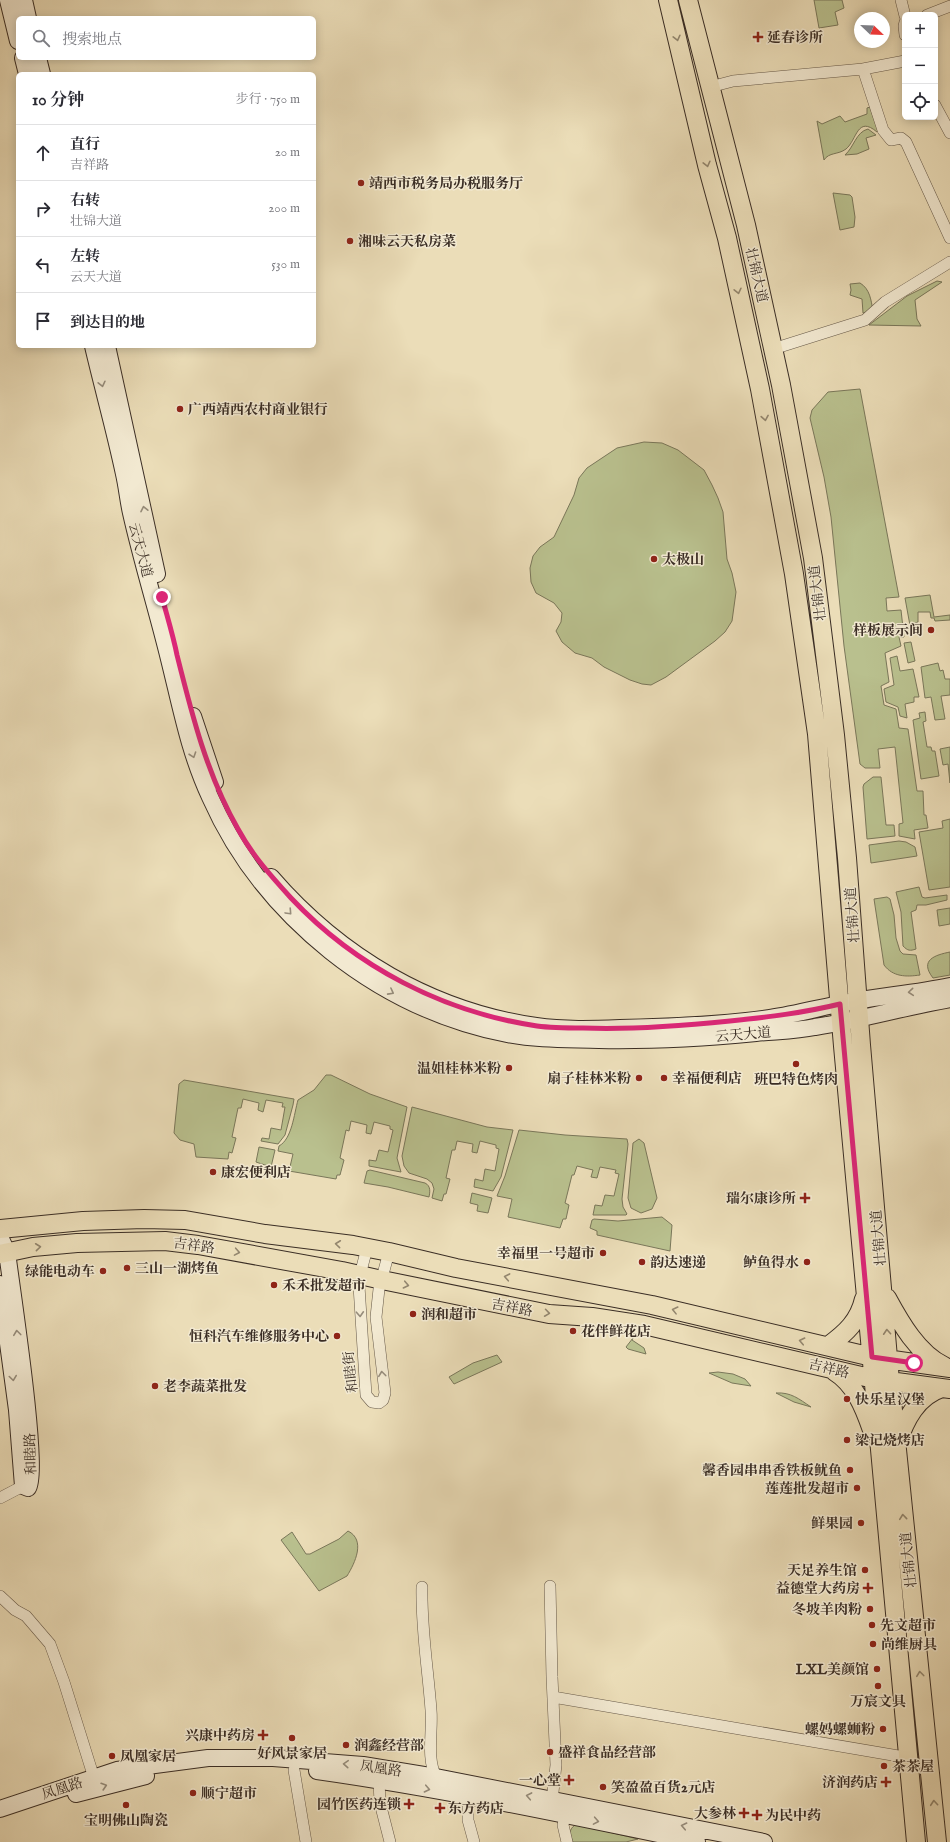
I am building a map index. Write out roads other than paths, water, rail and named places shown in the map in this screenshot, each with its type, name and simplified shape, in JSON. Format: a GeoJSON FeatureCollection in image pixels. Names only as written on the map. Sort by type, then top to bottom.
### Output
{"type":"FeatureCollection","features":[{"type":"Feature","properties":{"kind":"main road"},"geometry":{"type":"LineString","coordinates":[[8,0],[16,33]]}},
{"type":"Feature","properties":{"kind":"main road"},"geometry":{"type":"LineString","coordinates":[[24,0],[28,16]]}},
{"type":"Feature","properties":{"kind":"main road","name":"壮锦大道"},"geometry":{"type":"LineString","coordinates":[[668,0],[707,165],[727,238],[749,339],[794,574],[817,734],[841,1022],[866,1292],[881,1358]]}},
{"type":"Feature","properties":{"kind":"main road","name":"壮锦大道"},"geometry":{"type":"LineString","coordinates":[[688,0],[746,225],[773,349],[813,558],[836,735],[848,858],[859,1018],[883,1286],[881,1358],[882,1380],[916,1842]]}},
{"type":"Feature","properties":{"kind":"main road"},"geometry":{"type":"LineString","coordinates":[[24,60],[26,72]]}},
{"type":"Feature","properties":{"kind":"main road"},"geometry":{"type":"LineString","coordinates":[[38,60],[42,72]]}},
{"type":"Feature","properties":{"kind":"main road","name":"云天大道"},"geometry":{"type":"LineString","coordinates":[[93,348],[124,474],[131,513],[184,724],[196,762],[218,813],[244,859],[257,877],[290,914],[319,942],[367,977],[416,1005],[474,1026],[523,1037],[558,1040],[650,1040],[700,1038],[814,1028],[950,999]]}},
{"type":"Feature","properties":{"kind":"main road","name":"云天大道"},"geometry":{"type":"LineString","coordinates":[[107,348],[144,508],[165,610],[186,693],[210,768],[231,816],[256,858],[279,886],[312,920],[357,956],[413,989],[472,1011],[501,1019],[555,1028],[606,1029],[680,1027],[769,1018],[858,1000],[950,986]]}},
{"type":"Feature","properties":{"kind":"main road","name":"吉祥路"},"geometry":{"type":"LineString","coordinates":[[0,1229],[83,1221],[144,1219],[185,1220],[265,1234],[389,1252],[476,1271],[652,1305],[881,1358],[950,1368]]}},
{"type":"Feature","properties":{"kind":"main road","name":"吉祥路"},"geometry":{"type":"LineString","coordinates":[[2,1248],[77,1243],[166,1241],[198,1245],[360,1274],[382,1280],[549,1314],[592,1317],[644,1325],[882,1380],[946,1389]]}},
{"type":"Feature","properties":{"kind":"main road","name":"和睦路"},"geometry":{"type":"LineString","coordinates":[[0,1284],[17,1410],[23,1486],[28,1488],[31,1484],[32,1467],[28,1417],[2,1248]]}},
{"type":"Feature","properties":{"kind":"main road"},"geometry":{"type":"LineString","coordinates":[[469,1298],[476,1271]]}},
{"type":"Feature","properties":{"kind":"main road"},"geometry":{"type":"LineString","coordinates":[[883,1286],[898,1318],[920,1348],[936,1362],[950,1368]]}},
{"type":"Feature","properties":{"kind":"main road"},"geometry":{"type":"LineString","coordinates":[[828,1346],[845,1333],[858,1319],[866,1292]]}},
{"type":"Feature","properties":{"kind":"main road"},"geometry":{"type":"LineString","coordinates":[[830,1368],[840,1374],[856,1391],[888,1448],[915,1406],[925,1396],[946,1389]]}},
{"type":"Feature","properties":{"kind":"main road","name":"壮锦大道"},"geometry":{"type":"LineString","coordinates":[[888,1448],[937,1842]]}},
{"type":"Feature","properties":{"kind":"main road","name":"凤凰路"},"geometry":{"type":"LineString","coordinates":[[0,1809],[117,1770],[208,1758],[272,1758],[363,1765],[436,1777],[764,1842]]}},
{"type":"Feature","properties":{"kind":"main road","name":"凤凰路"},"geometry":{"type":"LineString","coordinates":[[0,1817],[52,1800],[138,1777],[201,1768],[250,1767],[304,1770],[379,1781],[468,1796],[613,1824],[657,1838],[697,1842]]}},
{"type":"Feature","properties":{"kind":"street"},"geometry":{"type":"LineString","coordinates":[[901,0],[904,12]]}},
{"type":"Feature","properties":{"kind":"street"},"geometry":{"type":"LineString","coordinates":[[935,12],[950,6]]}},
{"type":"Feature","properties":{"kind":"street"},"geometry":{"type":"LineString","coordinates":[[710,88],[733,81],[863,69],[902,62]]}},
{"type":"Feature","properties":{"kind":"street"},"geometry":{"type":"LineString","coordinates":[[863,69],[883,130],[891,140],[901,138],[906,142],[950,238]]}},
{"type":"Feature","properties":{"kind":"street"},"geometry":{"type":"LineString","coordinates":[[938,111],[950,133]]}},
{"type":"Feature","properties":{"kind":"street"},"geometry":{"type":"LineString","coordinates":[[773,349],[865,320],[885,302],[950,262]]}},
{"type":"Feature","properties":{"kind":"street","name":"和睦街"},"geometry":{"type":"LineString","coordinates":[[367,1248],[360,1274],[360,1314],[366,1395],[372,1402],[379,1404],[383,1400],[385,1393],[376,1317],[379,1289],[389,1252]]}},
{"type":"Feature","properties":{"kind":"street"},"geometry":{"type":"LineString","coordinates":[[0,1498],[23,1486]]}},
{"type":"Feature","properties":{"kind":"street"},"geometry":{"type":"LineString","coordinates":[[550,1586],[556,1765],[552,1801]]}},
{"type":"Feature","properties":{"kind":"street"},"geometry":{"type":"LineString","coordinates":[[422,1587],[431,1712],[431,1759],[436,1777]]}},
{"type":"Feature","properties":{"kind":"street"},"geometry":{"type":"LineString","coordinates":[[0,1596],[15,1610],[26,1616],[50,1644],[64,1682],[94,1778]]}},
{"type":"Feature","properties":{"kind":"street"},"geometry":{"type":"LineString","coordinates":[[553,1698],[602,1705],[709,1725],[910,1758]]}},
{"type":"Feature","properties":{"kind":"street"},"geometry":{"type":"LineString","coordinates":[[294,1770],[306,1842]]}},
{"type":"Feature","properties":{"kind":"street"},"geometry":{"type":"LineString","coordinates":[[379,1781],[380,1803],[390,1842]]}},
{"type":"Feature","properties":{"kind":"street"},"geometry":{"type":"LineString","coordinates":[[468,1796],[468,1820],[474,1842]]}},
{"type":"Feature","properties":{"kind":"street"},"geometry":{"type":"LineString","coordinates":[[565,1815],[563,1825],[567,1842]]}},
{"type":"Feature","properties":{"kind":"place","name":"延春诊所"},"geometry":{"type":"Point","coordinates":[758,37]}},
{"type":"Feature","properties":{"kind":"place","name":"靖西市税务局办税服务厅"},"geometry":{"type":"Point","coordinates":[361,183]}},
{"type":"Feature","properties":{"kind":"place","name":"湘味云天私房菜"},"geometry":{"type":"Point","coordinates":[350,241]}},
{"type":"Feature","properties":{"kind":"place","name":"广西靖西农村商业银行"},"geometry":{"type":"Point","coordinates":[180,409]}},
{"type":"Feature","properties":{"kind":"place","name":"太极山"},"geometry":{"type":"Point","coordinates":[654,559]}},
{"type":"Feature","properties":{"kind":"place","name":"样板展示间"},"geometry":{"type":"Point","coordinates":[931,630]}},
{"type":"Feature","properties":{"kind":"place","name":"班巴特色烤肉"},"geometry":{"type":"Point","coordinates":[796,1064]}},
{"type":"Feature","properties":{"kind":"place","name":"温姐桂林米粉"},"geometry":{"type":"Point","coordinates":[509,1068]}},
{"type":"Feature","properties":{"kind":"place","name":"扇子桂林米粉"},"geometry":{"type":"Point","coordinates":[639,1078]}},
{"type":"Feature","properties":{"kind":"place","name":"幸福便利店"},"geometry":{"type":"Point","coordinates":[664,1078]}},
{"type":"Feature","properties":{"kind":"place","name":"康宏便利店"},"geometry":{"type":"Point","coordinates":[213,1172]}},
{"type":"Feature","properties":{"kind":"place","name":"瑞尔康诊所"},"geometry":{"type":"Point","coordinates":[805,1198]}},
{"type":"Feature","properties":{"kind":"place","name":"幸福里一号超市"},"geometry":{"type":"Point","coordinates":[603,1253]}},
{"type":"Feature","properties":{"kind":"place","name":"韵达速递"},"geometry":{"type":"Point","coordinates":[642,1262]}},
{"type":"Feature","properties":{"kind":"place","name":"鲈鱼得水"},"geometry":{"type":"Point","coordinates":[807,1262]}},
{"type":"Feature","properties":{"kind":"place","name":"三山一湖烤鱼"},"geometry":{"type":"Point","coordinates":[127,1268]}},
{"type":"Feature","properties":{"kind":"place","name":"绿能电动车"},"geometry":{"type":"Point","coordinates":[103,1271]}},
{"type":"Feature","properties":{"kind":"place","name":"禾禾批发超市"},"geometry":{"type":"Point","coordinates":[274,1285]}},
{"type":"Feature","properties":{"kind":"place","name":"润和超市"},"geometry":{"type":"Point","coordinates":[413,1314]}},
{"type":"Feature","properties":{"kind":"place","name":"花伴鲜花店"},"geometry":{"type":"Point","coordinates":[573,1331]}},
{"type":"Feature","properties":{"kind":"place","name":"恒科汽车维修服务中心"},"geometry":{"type":"Point","coordinates":[337,1336]}},
{"type":"Feature","properties":{"kind":"place","name":"老李蔬菜批发"},"geometry":{"type":"Point","coordinates":[155,1386]}},
{"type":"Feature","properties":{"kind":"place","name":"快乐星汉堡"},"geometry":{"type":"Point","coordinates":[847,1399]}},
{"type":"Feature","properties":{"kind":"place","name":"梁记烧烤店"},"geometry":{"type":"Point","coordinates":[847,1440]}},
{"type":"Feature","properties":{"kind":"place","name":"馨香园串串香铁板鱿鱼"},"geometry":{"type":"Point","coordinates":[850,1470]}},
{"type":"Feature","properties":{"kind":"place","name":"莲莲批发超市"},"geometry":{"type":"Point","coordinates":[857,1488]}},
{"type":"Feature","properties":{"kind":"place","name":"鲜果园"},"geometry":{"type":"Point","coordinates":[861,1523]}},
{"type":"Feature","properties":{"kind":"place","name":"天足养生馆"},"geometry":{"type":"Point","coordinates":[865,1570]}},
{"type":"Feature","properties":{"kind":"place","name":"益德堂大药房"},"geometry":{"type":"Point","coordinates":[868,1588]}},
{"type":"Feature","properties":{"kind":"place","name":"冬坡羊肉粉"},"geometry":{"type":"Point","coordinates":[870,1609]}},
{"type":"Feature","properties":{"kind":"place","name":"先文超市"},"geometry":{"type":"Point","coordinates":[872,1625]}},
{"type":"Feature","properties":{"kind":"place","name":"尚维厨具"},"geometry":{"type":"Point","coordinates":[873,1644]}},
{"type":"Feature","properties":{"kind":"place","name":"LXL美颜馆"},"geometry":{"type":"Point","coordinates":[877,1669]}},
{"type":"Feature","properties":{"kind":"place","name":"万宸文具"},"geometry":{"type":"Point","coordinates":[878,1686]}},
{"type":"Feature","properties":{"kind":"place","name":"螺妈螺蛳粉"},"geometry":{"type":"Point","coordinates":[883,1729]}},
{"type":"Feature","properties":{"kind":"place","name":"兴康中药房"},"geometry":{"type":"Point","coordinates":[263,1735]}},
{"type":"Feature","properties":{"kind":"place","name":"好风景家居"},"geometry":{"type":"Point","coordinates":[292,1738]}},
{"type":"Feature","properties":{"kind":"place","name":"润鑫经营部"},"geometry":{"type":"Point","coordinates":[346,1745]}},
{"type":"Feature","properties":{"kind":"place","name":"盛祥食品经营部"},"geometry":{"type":"Point","coordinates":[550,1752]}},
{"type":"Feature","properties":{"kind":"place","name":"凤凰家居"},"geometry":{"type":"Point","coordinates":[112,1756]}},
{"type":"Feature","properties":{"kind":"place","name":"茶茶屋"},"geometry":{"type":"Point","coordinates":[884,1766]}},
{"type":"Feature","properties":{"kind":"place","name":"一心堂"},"geometry":{"type":"Point","coordinates":[569,1780]}},
{"type":"Feature","properties":{"kind":"place","name":"济润药店"},"geometry":{"type":"Point","coordinates":[886,1782]}},
{"type":"Feature","properties":{"kind":"place","name":"笑盈盈百货2元店"},"geometry":{"type":"Point","coordinates":[603,1787]}},
{"type":"Feature","properties":{"kind":"place","name":"顺宁超市"},"geometry":{"type":"Point","coordinates":[193,1793]}},
{"type":"Feature","properties":{"kind":"place","name":"园竹医药连锁"},"geometry":{"type":"Point","coordinates":[409,1804]}},
{"type":"Feature","properties":{"kind":"place","name":"宝明佛山陶瓷"},"geometry":{"type":"Point","coordinates":[126,1805]}},
{"type":"Feature","properties":{"kind":"place","name":"东方药店"},"geometry":{"type":"Point","coordinates":[440,1808]}},
{"type":"Feature","properties":{"kind":"place","name":"大参林"},"geometry":{"type":"Point","coordinates":[744,1813]}},
{"type":"Feature","properties":{"kind":"place","name":"为民中药"},"geometry":{"type":"Point","coordinates":[757,1815]}}]}
